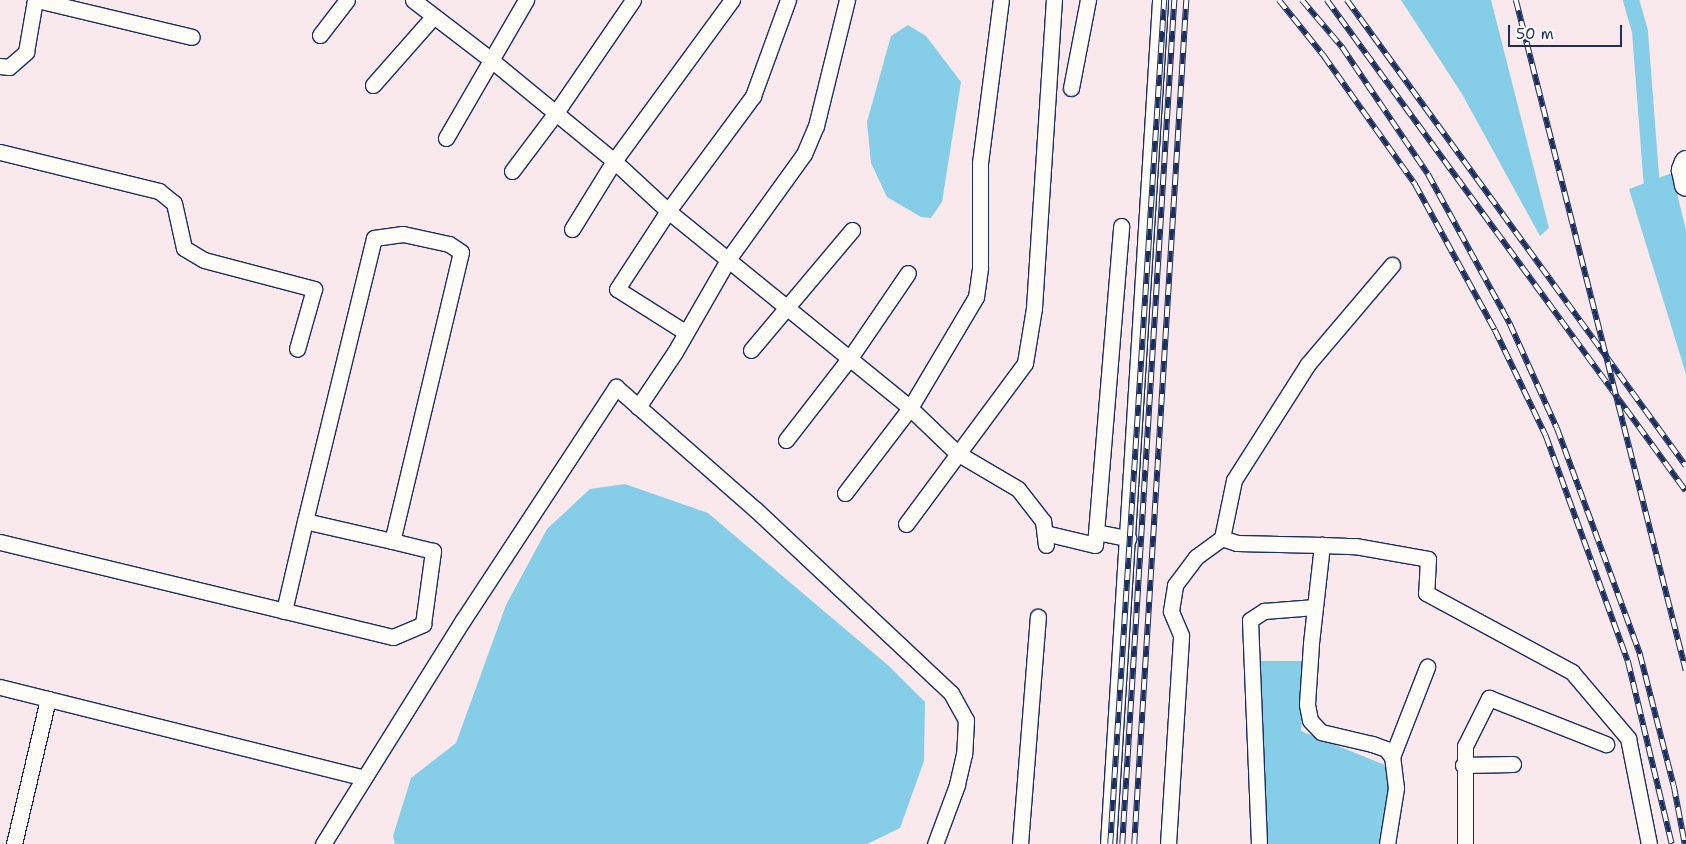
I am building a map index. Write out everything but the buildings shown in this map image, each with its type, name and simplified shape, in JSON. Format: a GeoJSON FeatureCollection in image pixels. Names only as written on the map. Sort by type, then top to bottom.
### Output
{"type":"FeatureCollection","features":[{"type":"Feature","properties":{"kind":"street"},"geometry":{"type":"LineString","coordinates":[[0,66],[8,67],[26,52],[36,0],[192,37]]}},
{"type":"Feature","properties":{"kind":"street"},"geometry":{"type":"LineString","coordinates":[[320,35],[347,0]]}},
{"type":"Feature","properties":{"kind":"street"},"geometry":{"type":"LineString","coordinates":[[412,0],[490,59],[614,161],[668,211],[729,258],[848,359],[910,408],[957,453],[1018,489],[1043,521],[1046,539],[1095,545],[1121,226]]}},
{"type":"Feature","properties":{"kind":"street"},"geometry":{"type":"LineString","coordinates":[[446,138],[490,59],[526,0]]}},
{"type":"Feature","properties":{"kind":"street"},"geometry":{"type":"LineString","coordinates":[[512,171],[555,114],[632,0]]}},
{"type":"Feature","properties":{"kind":"street"},"geometry":{"type":"LineString","coordinates":[[572,229],[614,161],[732,0]]}},
{"type":"Feature","properties":{"kind":"street"},"geometry":{"type":"LineString","coordinates":[[686,332],[617,289],[668,211],[753,96],[788,0]]}},
{"type":"Feature","properties":{"kind":"street"},"geometry":{"type":"LineString","coordinates":[[642,402],[675,352],[729,258],[804,154],[816,126],[848,0]]}},
{"type":"Feature","properties":{"kind":"street"},"geometry":{"type":"LineString","coordinates":[[845,493],[910,408],[976,298],[980,267],[980,163],[1001,0]]}},
{"type":"Feature","properties":{"kind":"street"},"geometry":{"type":"LineString","coordinates":[[906,524],[957,453],[1019,373],[1032,332],[1054,0]]}},
{"type":"Feature","properties":{"kind":"street"},"geometry":{"type":"LineString","coordinates":[[1071,88],[1088,0]]}},
{"type":"Feature","properties":{"kind":"street"},"geometry":{"type":"LineString","coordinates":[[1108,844],[1160,0]]}},
{"type":"Feature","properties":{"kind":"street"},"geometry":{"type":"LineString","coordinates":[[374,85],[433,17]]}},
{"type":"Feature","properties":{"kind":"street"},"geometry":{"type":"LineString","coordinates":[[0,152],[159,191],[174,203],[184,248],[204,260],[314,289],[297,349]]}},
{"type":"Feature","properties":{"kind":"street"},"geometry":{"type":"LineString","coordinates":[[1686,162],[1683,170],[1686,185]]}},
{"type":"Feature","properties":{"kind":"street"},"geometry":{"type":"LineString","coordinates":[[751,350],[852,230]]}},
{"type":"Feature","properties":{"kind":"street"},"geometry":{"type":"LineString","coordinates":[[284,611],[374,238],[403,234],[450,244],[460,252],[392,541]]}},
{"type":"Feature","properties":{"kind":"street"},"geometry":{"type":"LineString","coordinates":[[1168,844],[1180,635],[1170,612],[1175,585],[1196,557],[1222,538],[1234,480],[1308,364],[1392,265]]}},
{"type":"Feature","properties":{"kind":"street"},"geometry":{"type":"LineString","coordinates":[[786,440],[848,359],[908,273]]}},
{"type":"Feature","properties":{"kind":"street"},"geometry":{"type":"LineString","coordinates":[[324,844],[364,778],[616,387],[642,402],[952,693],[966,720],[964,754],[957,785],[931,842]]}},
{"type":"Feature","properties":{"kind":"street"},"geometry":{"type":"LineString","coordinates":[[0,542],[393,637],[422,624],[433,551],[305,521]]}},
{"type":"Feature","properties":{"kind":"street"},"geometry":{"type":"LineString","coordinates":[[1096,532],[1128,538]]}},
{"type":"Feature","properties":{"kind":"street"},"geometry":{"type":"LineString","coordinates":[[1222,538],[1238,543],[1354,546],[1428,559],[1426,593],[1572,672],[1628,738],[1649,844]]}},
{"type":"Feature","properties":{"kind":"street"},"geometry":{"type":"LineString","coordinates":[[1322,545],[1317,578],[1307,704],[1310,720],[1322,732],[1372,744],[1386,749],[1392,757]]}},
{"type":"Feature","properties":{"kind":"street"},"geometry":{"type":"LineString","coordinates":[[1259,844],[1250,620],[1264,611],[1315,607]]}},
{"type":"Feature","properties":{"kind":"street"},"geometry":{"type":"LineString","coordinates":[[1020,844],[1038,617]]}},
{"type":"Feature","properties":{"kind":"street"},"geometry":{"type":"LineString","coordinates":[[1387,844],[1396,788],[1392,757],[1427,667]]}},
{"type":"Feature","properties":{"kind":"street"},"geometry":{"type":"LineString","coordinates":[[0,687],[364,778]]}},
{"type":"Feature","properties":{"kind":"street"},"geometry":{"type":"LineString","coordinates":[[14,844],[48,698]]}},
{"type":"Feature","properties":{"kind":"street"},"geometry":{"type":"LineString","coordinates":[[1465,844],[1463,765],[1465,746],[1489,698],[1606,744]]}},
{"type":"Feature","properties":{"kind":"street"},"geometry":{"type":"LineString","coordinates":[[1463,765],[1513,764]]}},
{"type":"Feature","properties":{"kind":"water"},"geometry":{"type":"Polygon","coordinates":[[[1401,0],[1491,0],[1549,228],[1540,236],[1462,94],[1401,0]]]}},
{"type":"Feature","properties":{"kind":"water"},"geometry":{"type":"Polygon","coordinates":[[[908,25],[926,36],[961,82],[942,202],[931,218],[921,217],[887,197],[871,163],[867,122],[891,36],[908,25]]]}},
{"type":"Feature","properties":{"kind":"water"},"geometry":{"type":"Polygon","coordinates":[[[1672,173],[1686,230],[1686,374],[1629,189],[1672,173]]]}},
{"type":"Feature","properties":{"kind":"water"},"geometry":{"type":"Polygon","coordinates":[[[625,484],[708,513],[890,667],[925,702],[924,761],[900,828],[867,844],[395,844],[393,836],[411,778],[456,743],[506,605],[547,529],[590,489],[625,484]]]}},
{"type":"Feature","properties":{"kind":"water"},"geometry":{"type":"Polygon","coordinates":[[[1260,661],[1306,661],[1301,731],[1395,769],[1386,844],[1264,844],[1260,661]]]}},
{"type":"Feature","properties":{"kind":"waterway"},"geometry":{"type":"LineString","coordinates":[[1631,0],[1640,32],[1653,202]]}},
{"type":"Feature","properties":{"kind":"railway"},"geometry":{"type":"LineString","coordinates":[[1110,844],[1164,0]]}},
{"type":"Feature","properties":{"kind":"railway"},"geometry":{"type":"LineString","coordinates":[[1122,844],[1174,0]]}},
{"type":"Feature","properties":{"kind":"railway"},"geometry":{"type":"LineString","coordinates":[[1134,844],[1186,0]]}},
{"type":"Feature","properties":{"kind":"railway"},"geometry":{"type":"LineString","coordinates":[[1279,0],[1324,56],[1415,184],[1495,330],[1546,436],[1628,661],[1672,844]]}},
{"type":"Feature","properties":{"kind":"railway"},"geometry":{"type":"LineString","coordinates":[[1302,0],[1342,47],[1428,174],[1510,324],[1557,428],[1640,654],[1674,786],[1685,844]]}},
{"type":"Feature","properties":{"kind":"railway"},"geometry":{"type":"LineString","coordinates":[[1327,0],[1686,491]]}},
{"type":"Feature","properties":{"kind":"railway"},"geometry":{"type":"LineString","coordinates":[[1347,0],[1686,466]]}},
{"type":"Feature","properties":{"kind":"railway"},"geometry":{"type":"LineString","coordinates":[[1516,0],[1686,671]]}}]}
